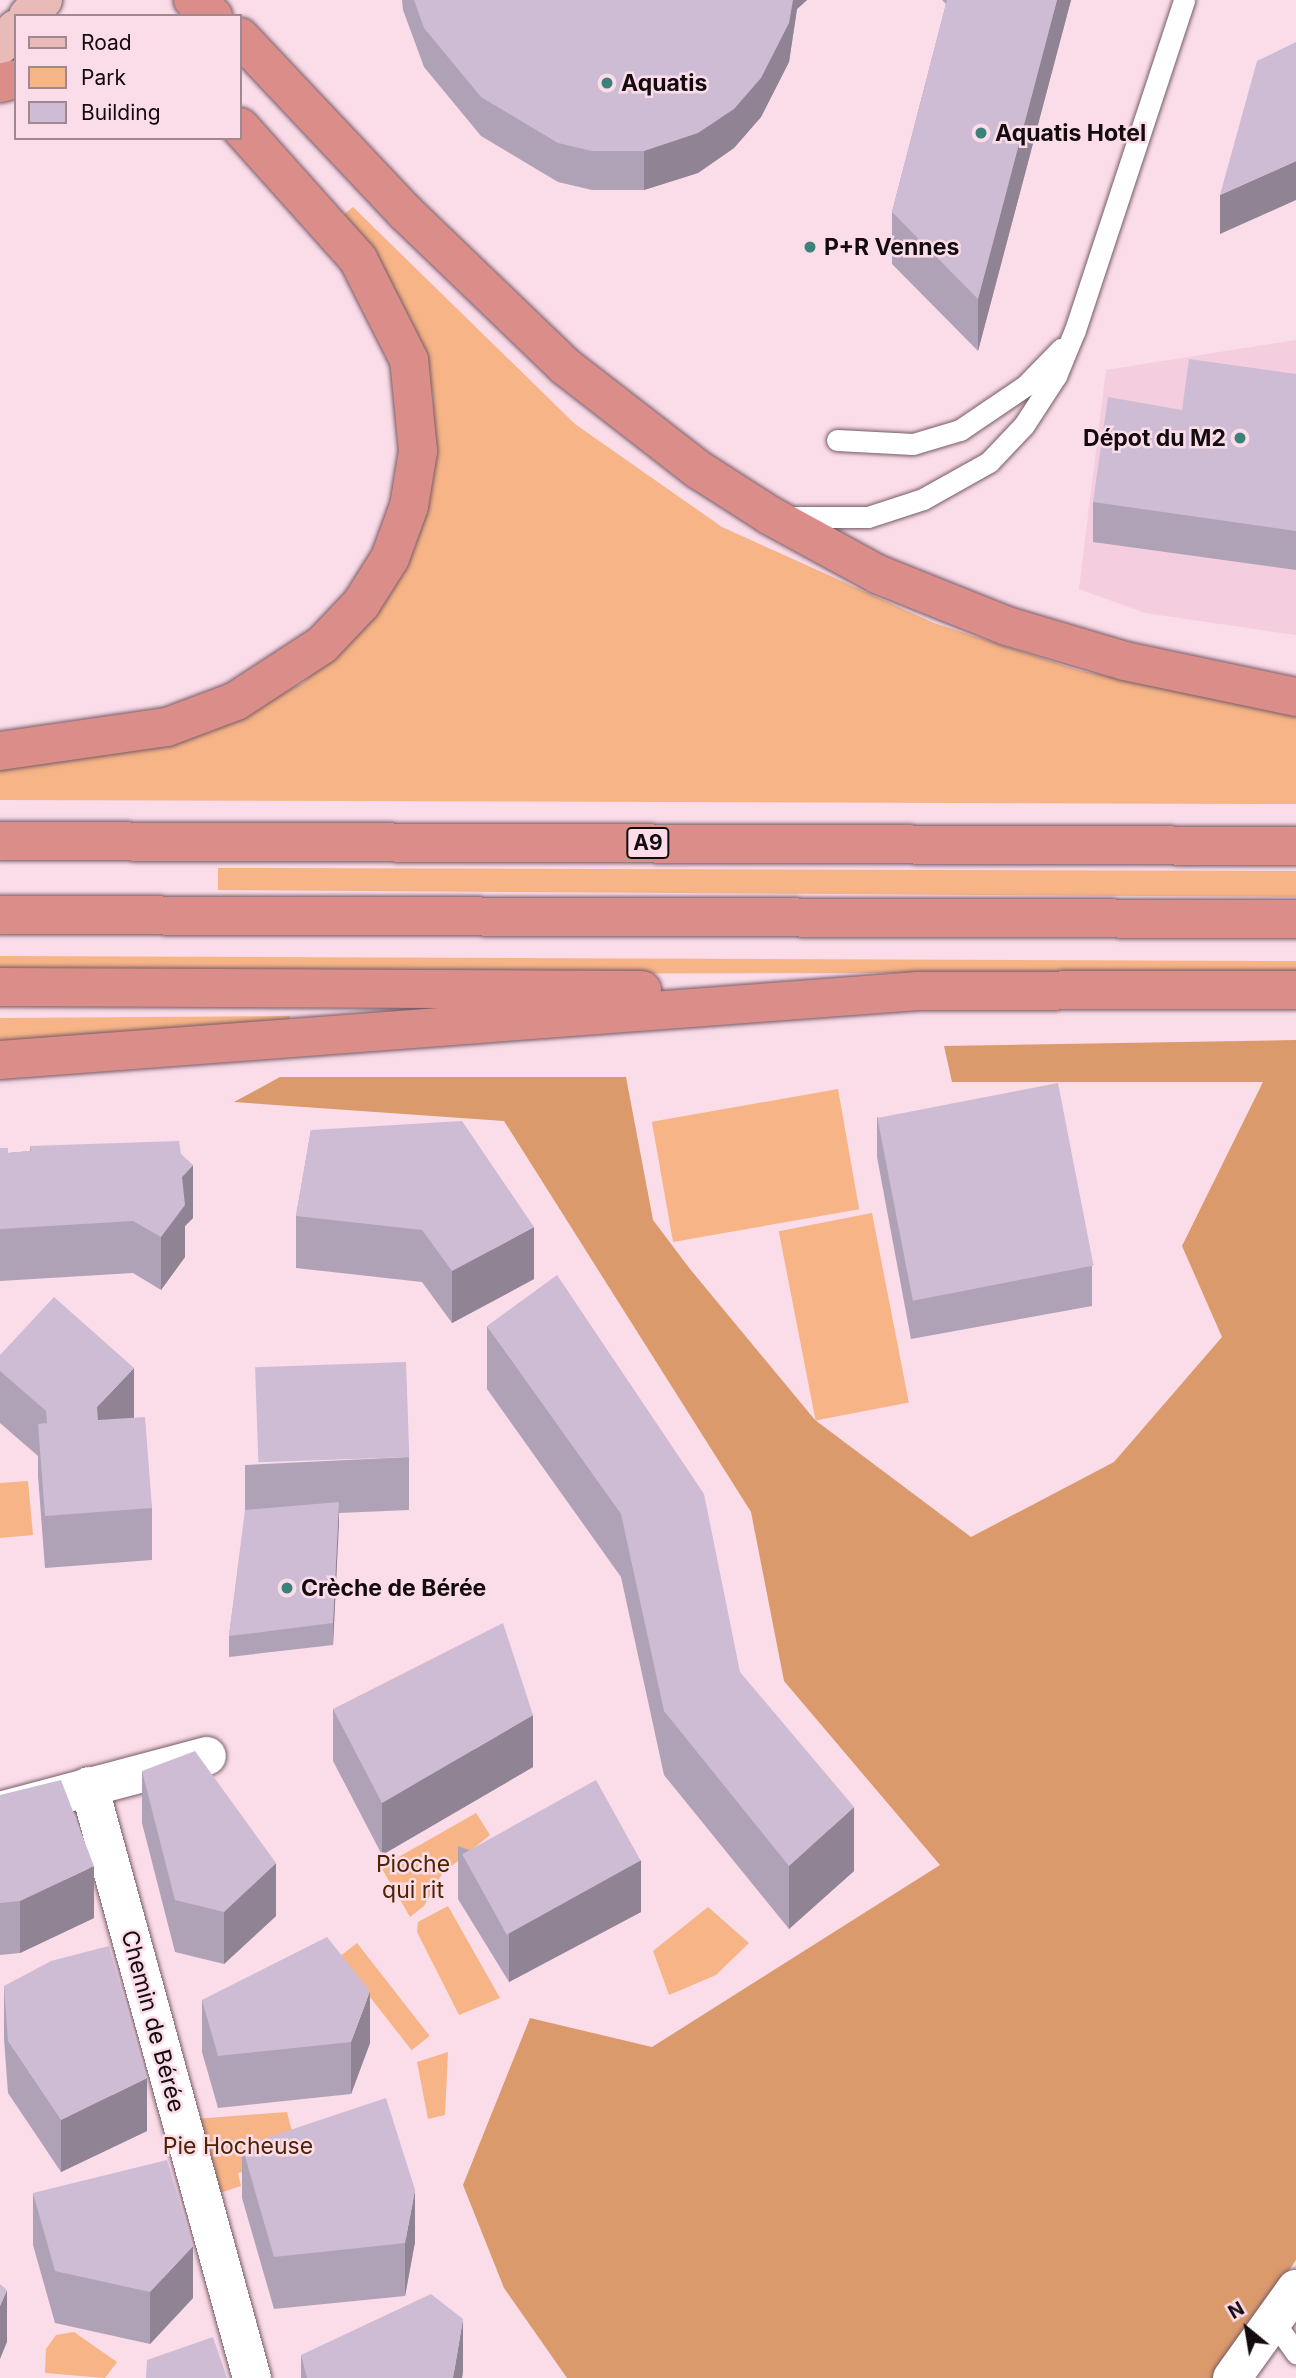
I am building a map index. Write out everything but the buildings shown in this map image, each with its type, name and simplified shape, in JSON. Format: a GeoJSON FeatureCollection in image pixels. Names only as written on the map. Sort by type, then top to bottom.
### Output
{"type":"FeatureCollection","features":[{"type":"Feature","properties":{"kind":"highway"},"geometry":{"type":"LineString","coordinates":[[193,0],[210,14]]}},
{"type":"Feature","properties":{"kind":"highway"},"geometry":{"type":"LineString","coordinates":[[242,39],[406,213],[566,367],[699,470],[769,514],[877,574],[1007,626],[1125,661],[1296,697]]}},
{"type":"Feature","properties":{"kind":"highway"},"geometry":{"type":"LineString","coordinates":[[0,751],[154,730],[236,701],[322,645],[361,604],[390,558],[409,506],[418,451],[409,360],[358,258],[242,129]]}},
{"type":"Feature","properties":{"kind":"highway","name":"A9"},"geometry":{"type":"LineString","coordinates":[[0,841],[1296,846]]}},
{"type":"Feature","properties":{"kind":"highway"},"geometry":{"type":"LineString","coordinates":[[0,915],[1296,919]]}},
{"type":"Feature","properties":{"kind":"highway"},"geometry":{"type":"LineString","coordinates":[[0,987],[1296,990]]}},
{"type":"Feature","properties":{"kind":"highway"},"geometry":{"type":"LineString","coordinates":[[0,1060],[918,991]]}},
{"type":"Feature","properties":{"kind":"main road"},"geometry":{"type":"LineString","coordinates":[[30,14],[43,0]]}},
{"type":"Feature","properties":{"kind":"main road"},"geometry":{"type":"LineString","coordinates":[[0,46],[14,31]]}},
{"type":"Feature","properties":{"kind":"street"},"geometry":{"type":"LineString","coordinates":[[0,1811],[207,1756]]}},
{"type":"Feature","properties":{"kind":"street","name":"Chemin de Bérée"},"geometry":{"type":"LineString","coordinates":[[89,1786],[252,2378]]}},
{"type":"Feature","properties":{"kind":"street"},"geometry":{"type":"LineString","coordinates":[[1233,2378],[1272,2319],[1296,2289]]}},
{"type":"Feature","properties":{"kind":"lane"},"geometry":{"type":"LineString","coordinates":[[1161,67],[1174,0]]}},
{"type":"Feature","properties":{"kind":"lane"},"geometry":{"type":"LineString","coordinates":[[769,514],[868,517],[971,474],[1030,416],[1075,330],[1184,0]]}},
{"type":"Feature","properties":{"kind":"lane"},"geometry":{"type":"LineString","coordinates":[[837,440],[913,444],[960,430],[1025,386],[1075,330]]}},
{"type":"Feature","properties":{"kind":"lane"},"geometry":{"type":"LineString","coordinates":[[1272,2319],[1296,2353]]}},
{"type":"Feature","properties":{"kind":"shaded area"},"geometry":{"type":"Polygon","coordinates":[[[1296,340],[1296,635],[1145,613],[1079,589],[1106,370],[1296,340]]]}},
{"type":"Feature","properties":{"kind":"shaded area"},"geometry":{"type":"Polygon","coordinates":[[[1296,1040],[1296,2260],[1217,2378],[567,2378],[504,2288],[463,2185],[530,2018],[652,2047],[940,1865],[784,1681],[751,1512],[504,1121],[234,1102],[280,1077],[626,1077],[653,1220],[815,1420],[971,1537],[1114,1462],[1222,1337],[1182,1246],[1263,1082],[952,1082],[944,1046],[1296,1040]]]}},
{"type":"Feature","properties":{"kind":"green space"},"geometry":{"type":"Polygon","coordinates":[[[353,207],[575,424],[722,527],[934,623],[1078,670],[1296,715],[1296,804],[0,800],[0,764],[235,718],[304,682],[391,593],[415,547],[428,501],[433,395],[412,327],[342,216],[353,207]]]}},
{"type":"Feature","properties":{"kind":"green space"},"geometry":{"type":"Polygon","coordinates":[[[218,868],[1296,871],[1296,897],[218,890],[218,868]]]}},
{"type":"Feature","properties":{"kind":"green space"},"geometry":{"type":"Polygon","coordinates":[[[0,956],[1296,961],[1296,972],[0,975],[0,956]]]}},
{"type":"Feature","properties":{"kind":"green space"},"geometry":{"type":"Polygon","coordinates":[[[290,1016],[290,1023],[0,1043],[0,1018],[290,1016]]]}},
{"type":"Feature","properties":{"kind":"green space"},"geometry":{"type":"Polygon","coordinates":[[[838,1089],[859,1209],[673,1242],[652,1122],[838,1089]]]}},
{"type":"Feature","properties":{"kind":"green space"},"geometry":{"type":"Polygon","coordinates":[[[872,1213],[909,1402],[816,1421],[779,1231],[872,1213]]]}},
{"type":"Feature","properties":{"kind":"green space"},"geometry":{"type":"Polygon","coordinates":[[[28,1481],[33,1535],[0,1538],[0,1483],[28,1481]]]}},
{"type":"Feature","properties":{"kind":"green space","name":"Pioche qui rit"},"geometry":{"type":"Polygon","coordinates":[[[476,1813],[490,1835],[442,1874],[424,1906],[410,1917],[381,1867],[476,1813]]]}},
{"type":"Feature","properties":{"kind":"green space"},"geometry":{"type":"Polygon","coordinates":[[[448,1906],[500,1998],[459,2015],[417,1932],[418,1922],[448,1906]]]}},
{"type":"Feature","properties":{"kind":"green space"},"geometry":{"type":"Polygon","coordinates":[[[708,1907],[749,1943],[716,1975],[669,1995],[653,1951],[708,1907]]]}},
{"type":"Feature","properties":{"kind":"green space"},"geometry":{"type":"Polygon","coordinates":[[[357,1943],[430,2036],[412,2050],[339,1957],[357,1943]]]}},
{"type":"Feature","properties":{"kind":"green space"},"geometry":{"type":"Polygon","coordinates":[[[448,2052],[445,2115],[428,2119],[417,2062],[448,2052]]]}},
{"type":"Feature","properties":{"kind":"green space","name":"Pie Hocheuse"},"geometry":{"type":"Polygon","coordinates":[[[287,2112],[299,2158],[238,2173],[241,2186],[217,2194],[195,2119],[287,2112]]]}},
{"type":"Feature","properties":{"kind":"green space"},"geometry":{"type":"Polygon","coordinates":[[[74,2332],[117,2362],[105,2378],[45,2373],[46,2349],[56,2335],[74,2332]]]}},
{"type":"Feature","properties":{"kind":"place","name":"Aquatis"},"geometry":{"type":"Point","coordinates":[607,83]}},
{"type":"Feature","properties":{"kind":"place","name":"Aquatis Hotel"},"geometry":{"type":"Point","coordinates":[981,133]}},
{"type":"Feature","properties":{"kind":"place","name":"P+R Vennes"},"geometry":{"type":"Point","coordinates":[810,247]}},
{"type":"Feature","properties":{"kind":"place","name":"Dépot du M2"},"geometry":{"type":"Point","coordinates":[1240,438]}},
{"type":"Feature","properties":{"kind":"place","name":"Crèche de Bérée"},"geometry":{"type":"Point","coordinates":[287,1588]}}]}
